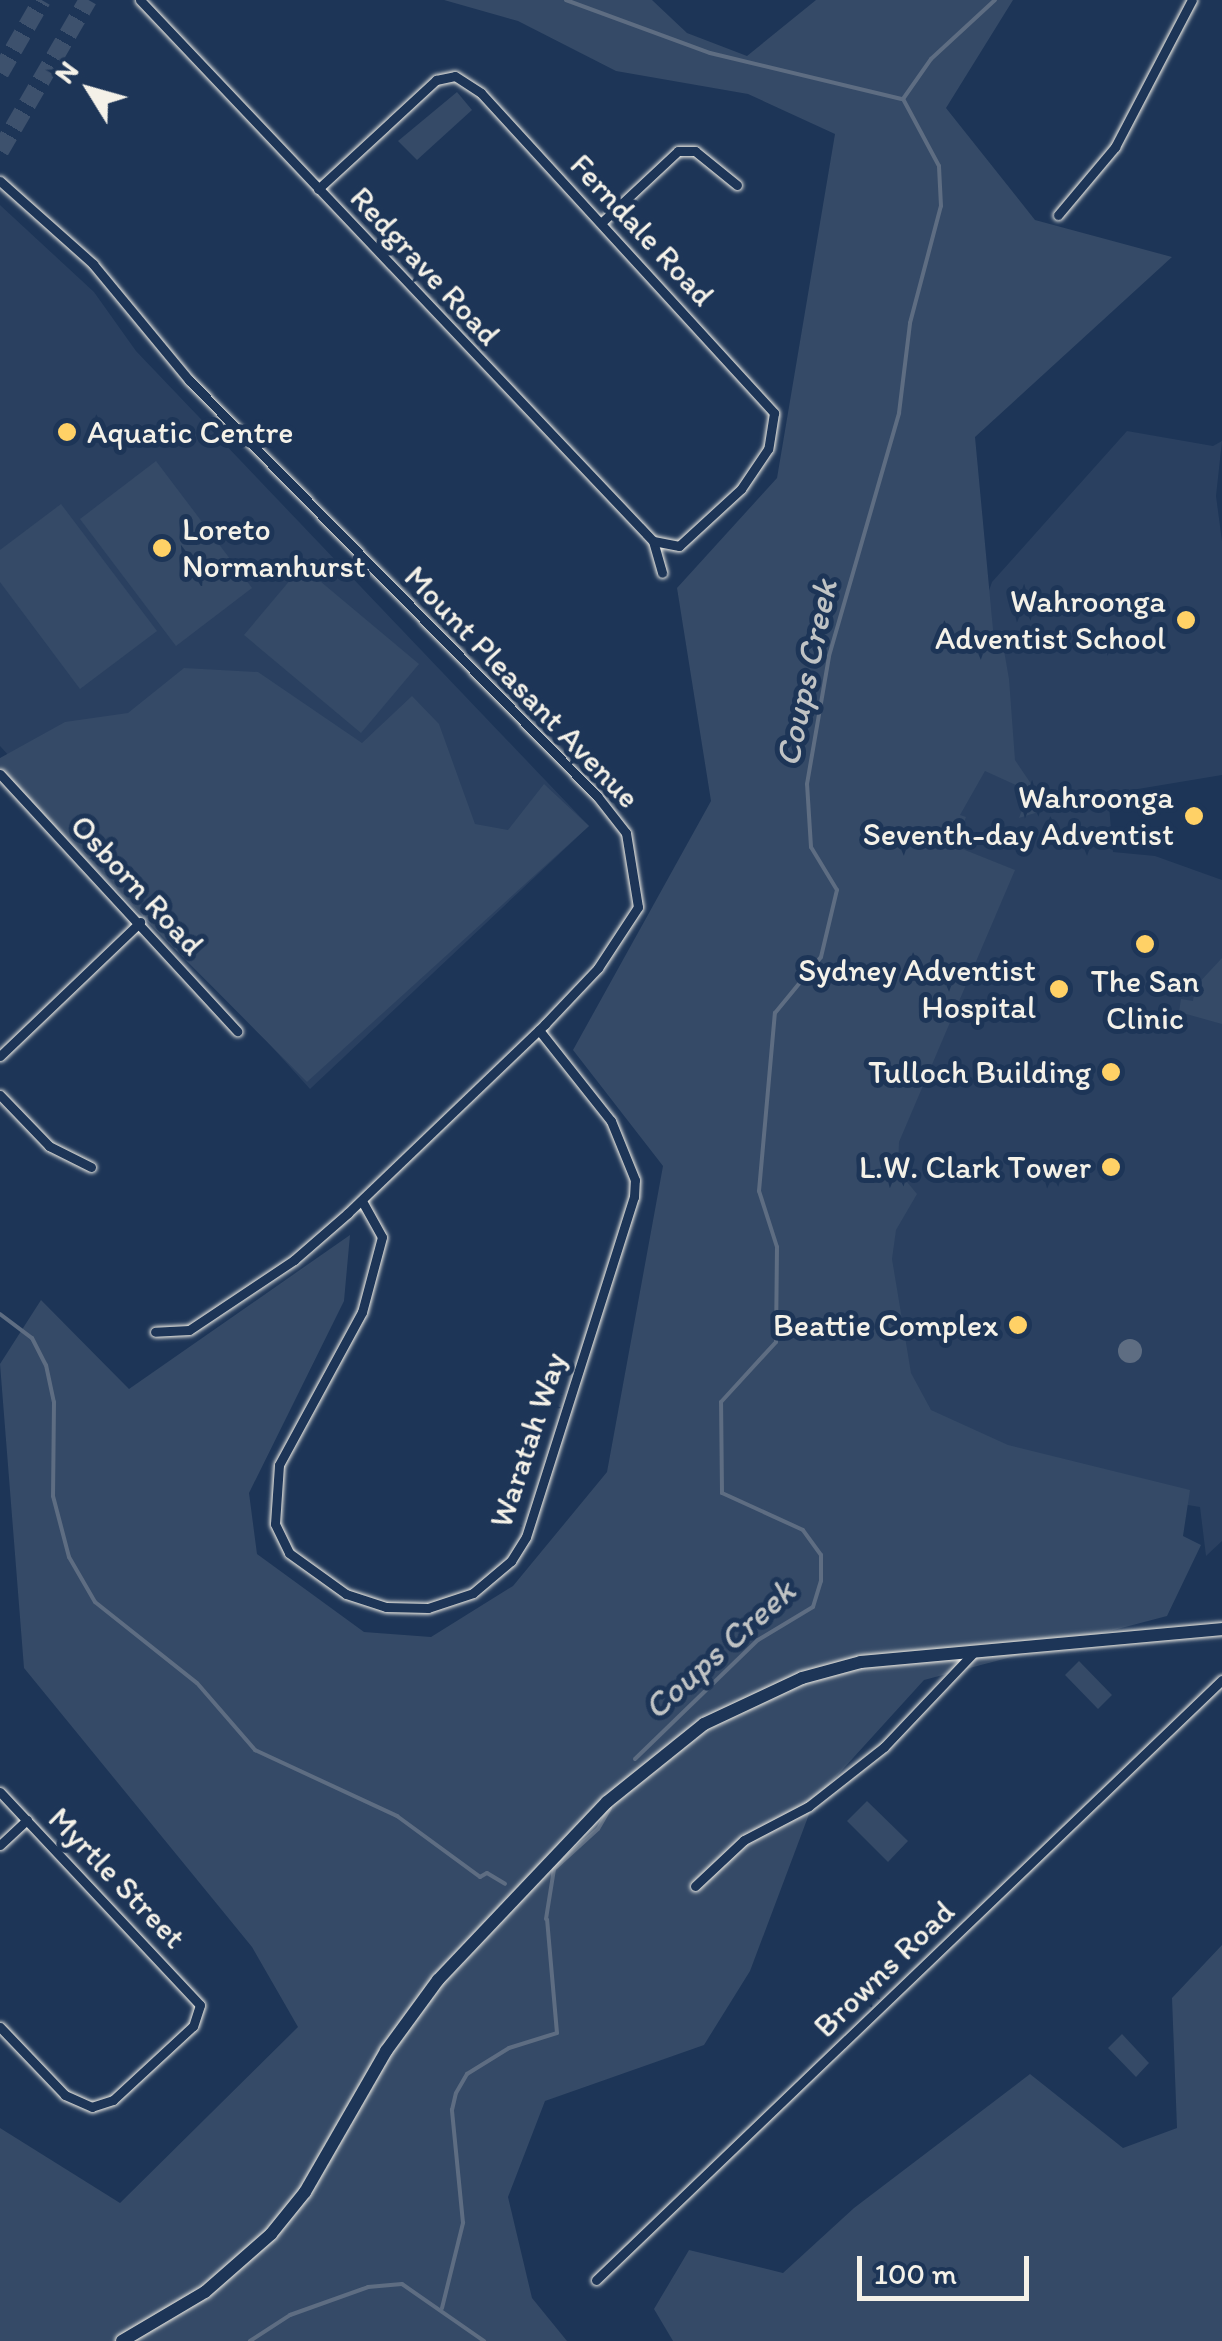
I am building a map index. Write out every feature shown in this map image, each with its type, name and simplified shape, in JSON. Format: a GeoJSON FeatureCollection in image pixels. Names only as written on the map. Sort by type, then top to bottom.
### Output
{"type":"FeatureCollection","features":[{"type":"Feature","properties":{"kind":"main road"},"geometry":{"type":"LineString","coordinates":[[122,2341],[205,2292],[271,2234],[305,2192],[386,2051],[438,1980],[607,1802],[674,1745],[738,1706],[832,1668],[979,1646],[1222,1629]]}},
{"type":"Feature","properties":{"kind":"street","name":"Redgrave Road"},"geometry":{"type":"LineString","coordinates":[[140,0],[653,542],[662,573]]}},
{"type":"Feature","properties":{"kind":"street"},"geometry":{"type":"LineString","coordinates":[[1058,215],[1116,147],[1192,0]]}},
{"type":"Feature","properties":{"kind":"street","name":"Ferndale Road"},"geometry":{"type":"LineString","coordinates":[[318,189],[436,80],[454,76],[473,84],[763,397],[776,422],[763,462],[741,489],[679,546],[653,542]]}},
{"type":"Feature","properties":{"kind":"street"},"geometry":{"type":"LineString","coordinates":[[601,223],[678,151],[695,150],[737,184]]}},
{"type":"Feature","properties":{"kind":"street","name":"Mount Pleasant Avenue"},"geometry":{"type":"LineString","coordinates":[[0,181],[92,264],[188,380],[598,796],[626,832],[638,907],[598,968],[539,1030],[294,1260],[189,1330],[155,1332]]}},
{"type":"Feature","properties":{"kind":"street","name":"Osborn Road"},"geometry":{"type":"LineString","coordinates":[[0,774],[237,1031]]}},
{"type":"Feature","properties":{"kind":"street"},"geometry":{"type":"LineString","coordinates":[[0,1056],[140,922]]}},
{"type":"Feature","properties":{"kind":"street","name":"Waratah Way"},"geometry":{"type":"LineString","coordinates":[[362,1200],[382,1237],[367,1296],[355,1331],[279,1464],[275,1524],[289,1553],[346,1594],[386,1608],[428,1608],[473,1593],[510,1562],[526,1537],[634,1197],[635,1180],[611,1121],[539,1030]]}},
{"type":"Feature","properties":{"kind":"street"},"geometry":{"type":"LineString","coordinates":[[0,1096],[49,1146],[91,1167]]}},
{"type":"Feature","properties":{"kind":"street"},"geometry":{"type":"LineString","coordinates":[[695,1886],[744,1840],[809,1806],[884,1746],[979,1646]]}},
{"type":"Feature","properties":{"kind":"street","name":"Browns Road"},"geometry":{"type":"LineString","coordinates":[[1206,1694],[1222,1672]]}},
{"type":"Feature","properties":{"kind":"street","name":"Browns Road"},"geometry":{"type":"LineString","coordinates":[[596,2280],[1222,1680]]}},
{"type":"Feature","properties":{"kind":"street","name":"Myrtle Street"},"geometry":{"type":"LineString","coordinates":[[0,1792],[198,1999],[193,2026],[103,2106],[72,2101],[0,2027]]}},
{"type":"Feature","properties":{"kind":"street"},"geometry":{"type":"LineString","coordinates":[[0,1845],[26,1820]]}},
{"type":"Feature","properties":{"kind":"shaded area"},"geometry":{"type":"Polygon","coordinates":[[[444,0],[652,0],[687,33],[747,56],[816,0],[1013,0],[946,108],[1035,220],[1172,257],[975,437],[994,640],[1002,639],[1009,679],[1015,760],[1048,809],[1019,818],[1029,791],[985,771],[960,815],[966,817],[955,846],[1015,870],[899,1142],[898,1171],[917,1194],[896,1230],[892,1259],[911,1373],[931,1410],[1008,1445],[1190,1490],[1183,1536],[1201,1545],[1167,1616],[924,1680],[814,1801],[750,1971],[704,2045],[545,2101],[508,2197],[532,2298],[567,2341],[0,2341],[0,2128],[120,2203],[298,2027],[252,1947],[24,1668],[0,1364],[41,1300],[129,1389],[350,1235],[344,1301],[249,1493],[257,1554],[364,1632],[431,1637],[513,1586],[607,1472],[663,1166],[573,1050],[711,801],[677,588],[777,478],[835,134],[748,94],[616,71],[518,21],[444,0]]]}},
{"type":"Feature","properties":{"kind":"shaded area"},"geometry":{"type":"Polygon","coordinates":[[[457,92],[472,110],[417,160],[398,141],[457,92]]]}},
{"type":"Feature","properties":{"kind":"shaded area","name":"Loreto Normanhurst"},"geometry":{"type":"Polygon","coordinates":[[[0,205],[94,292],[136,351],[589,826],[310,1089],[0,746],[0,205]]]}},
{"type":"Feature","properties":{"kind":"shaded area","name":"Sydney Adventist Hospital"},"geometry":{"type":"Polygon","coordinates":[[[1127,431],[1213,446],[1222,441],[1216,496],[1222,541],[1222,775],[1108,794],[1113,852],[1155,856],[1222,880],[1222,1541],[1206,1556],[1200,1507],[927,1463],[826,1127],[942,856],[955,687],[992,582],[1127,431]]]}},
{"type":"Feature","properties":{"kind":"shaded area"},"geometry":{"type":"Polygon","coordinates":[[[156,461],[252,588],[176,646],[80,519],[156,461]]]}},
{"type":"Feature","properties":{"kind":"shaded area"},"geometry":{"type":"Polygon","coordinates":[[[61,504],[157,631],[80,689],[0,582],[0,550],[61,504]]]}},
{"type":"Feature","properties":{"kind":"shaded area"},"geometry":{"type":"Polygon","coordinates":[[[302,566],[419,664],[361,733],[244,635],[302,566]]]}},
{"type":"Feature","properties":{"kind":"shaded area"},"geometry":{"type":"Polygon","coordinates":[[[184,668],[258,672],[362,743],[412,696],[439,724],[475,824],[508,830],[544,784],[589,826],[307,1082],[0,773],[0,758],[65,722],[128,713],[184,668]]]}},
{"type":"Feature","properties":{"kind":"shaded area"},"geometry":{"type":"Polygon","coordinates":[[[1222,958],[1222,1024],[1179,1012],[1181,999],[1193,1001],[1195,987],[1222,958]]]}},
{"type":"Feature","properties":{"kind":"shaded area"},"geometry":{"type":"Polygon","coordinates":[[[1125,1339],[1135,1339],[1142,1351],[1135,1363],[1125,1363],[1118,1356],[1118,1346],[1125,1339]]]}},
{"type":"Feature","properties":{"kind":"shaded area"},"geometry":{"type":"Polygon","coordinates":[[[1079,1661],[1112,1695],[1098,1709],[1065,1675],[1079,1661]]]}},
{"type":"Feature","properties":{"kind":"shaded area"},"geometry":{"type":"Polygon","coordinates":[[[867,1801],[908,1841],[888,1862],[847,1821],[867,1801]]]}},
{"type":"Feature","properties":{"kind":"shaded area"},"geometry":{"type":"Polygon","coordinates":[[[1222,1945],[1222,2341],[673,2341],[654,2309],[689,2250],[783,2273],[854,2208],[1030,2074],[1123,2148],[1177,2128],[1172,1998],[1222,1945]]]}},
{"type":"Feature","properties":{"kind":"shaded area"},"geometry":{"type":"Polygon","coordinates":[[[1122,2034],[1149,2063],[1136,2077],[1108,2048],[1122,2034]]]}},
{"type":"Feature","properties":{"kind":"waterway"},"geometry":{"type":"LineString","coordinates":[[566,0],[710,53],[902,99]]}},
{"type":"Feature","properties":{"kind":"waterway","name":"Coups Creek"},"geometry":{"type":"LineString","coordinates":[[635,1759],[758,1640],[813,1607],[821,1581],[821,1555],[803,1530],[722,1493],[721,1402],[776,1342],[777,1247],[759,1191],[775,1013],[821,957],[837,890],[811,847],[807,784],[829,656],[899,413],[910,323],[941,206],[939,166],[903,99],[931,59],[995,0]]}},
{"type":"Feature","properties":{"kind":"waterway"},"geometry":{"type":"LineString","coordinates":[[0,1314],[32,1338],[46,1365],[54,1402],[53,1496],[69,1557],[95,1602],[197,1683],[255,1750],[397,1816],[480,1877],[487,1873],[505,1884]]}},
{"type":"Feature","properties":{"kind":"waterway","name":"Coups Creek"},"geometry":{"type":"LineString","coordinates":[[546,1919],[554,1869],[598,1829],[610,1808]]}},
{"type":"Feature","properties":{"kind":"waterway","name":"Coups Creek"},"geometry":{"type":"LineString","coordinates":[[442,2308],[463,2223],[452,2110],[456,2093],[467,2074],[509,2048],[557,2033],[547,1919]]}},
{"type":"Feature","properties":{"kind":"waterway"},"geometry":{"type":"LineString","coordinates":[[250,2341],[290,2315],[368,2287],[402,2284],[484,2341]]}},
{"type":"Feature","properties":{"kind":"tunnel"},"geometry":{"type":"LineString","coordinates":[[0,73],[42,0]]}},
{"type":"Feature","properties":{"kind":"tunnel"},"geometry":{"type":"LineString","coordinates":[[0,151],[88,0]]}},
{"type":"Feature","properties":{"kind":"place","name":"Aquatic Centre"},"geometry":{"type":"Point","coordinates":[67,432]}},
{"type":"Feature","properties":{"kind":"place","name":"Loreto Normanhurst"},"geometry":{"type":"Point","coordinates":[162,548]}},
{"type":"Feature","properties":{"kind":"place","name":"Wahroonga Adventist School"},"geometry":{"type":"Point","coordinates":[1186,620]}},
{"type":"Feature","properties":{"kind":"place","name":"Wahroonga Seventh-day Adventist"},"geometry":{"type":"Point","coordinates":[1194,816]}},
{"type":"Feature","properties":{"kind":"place","name":"The San Clinic"},"geometry":{"type":"Point","coordinates":[1145,944]}},
{"type":"Feature","properties":{"kind":"place","name":"Sydney Adventist Hospital"},"geometry":{"type":"Point","coordinates":[1059,989]}},
{"type":"Feature","properties":{"kind":"place","name":"Tulloch Building"},"geometry":{"type":"Point","coordinates":[1111,1072]}},
{"type":"Feature","properties":{"kind":"place","name":"L.W. Clark Tower"},"geometry":{"type":"Point","coordinates":[1111,1167]}},
{"type":"Feature","properties":{"kind":"place","name":"Beattie Complex"},"geometry":{"type":"Point","coordinates":[1018,1325]}}]}
